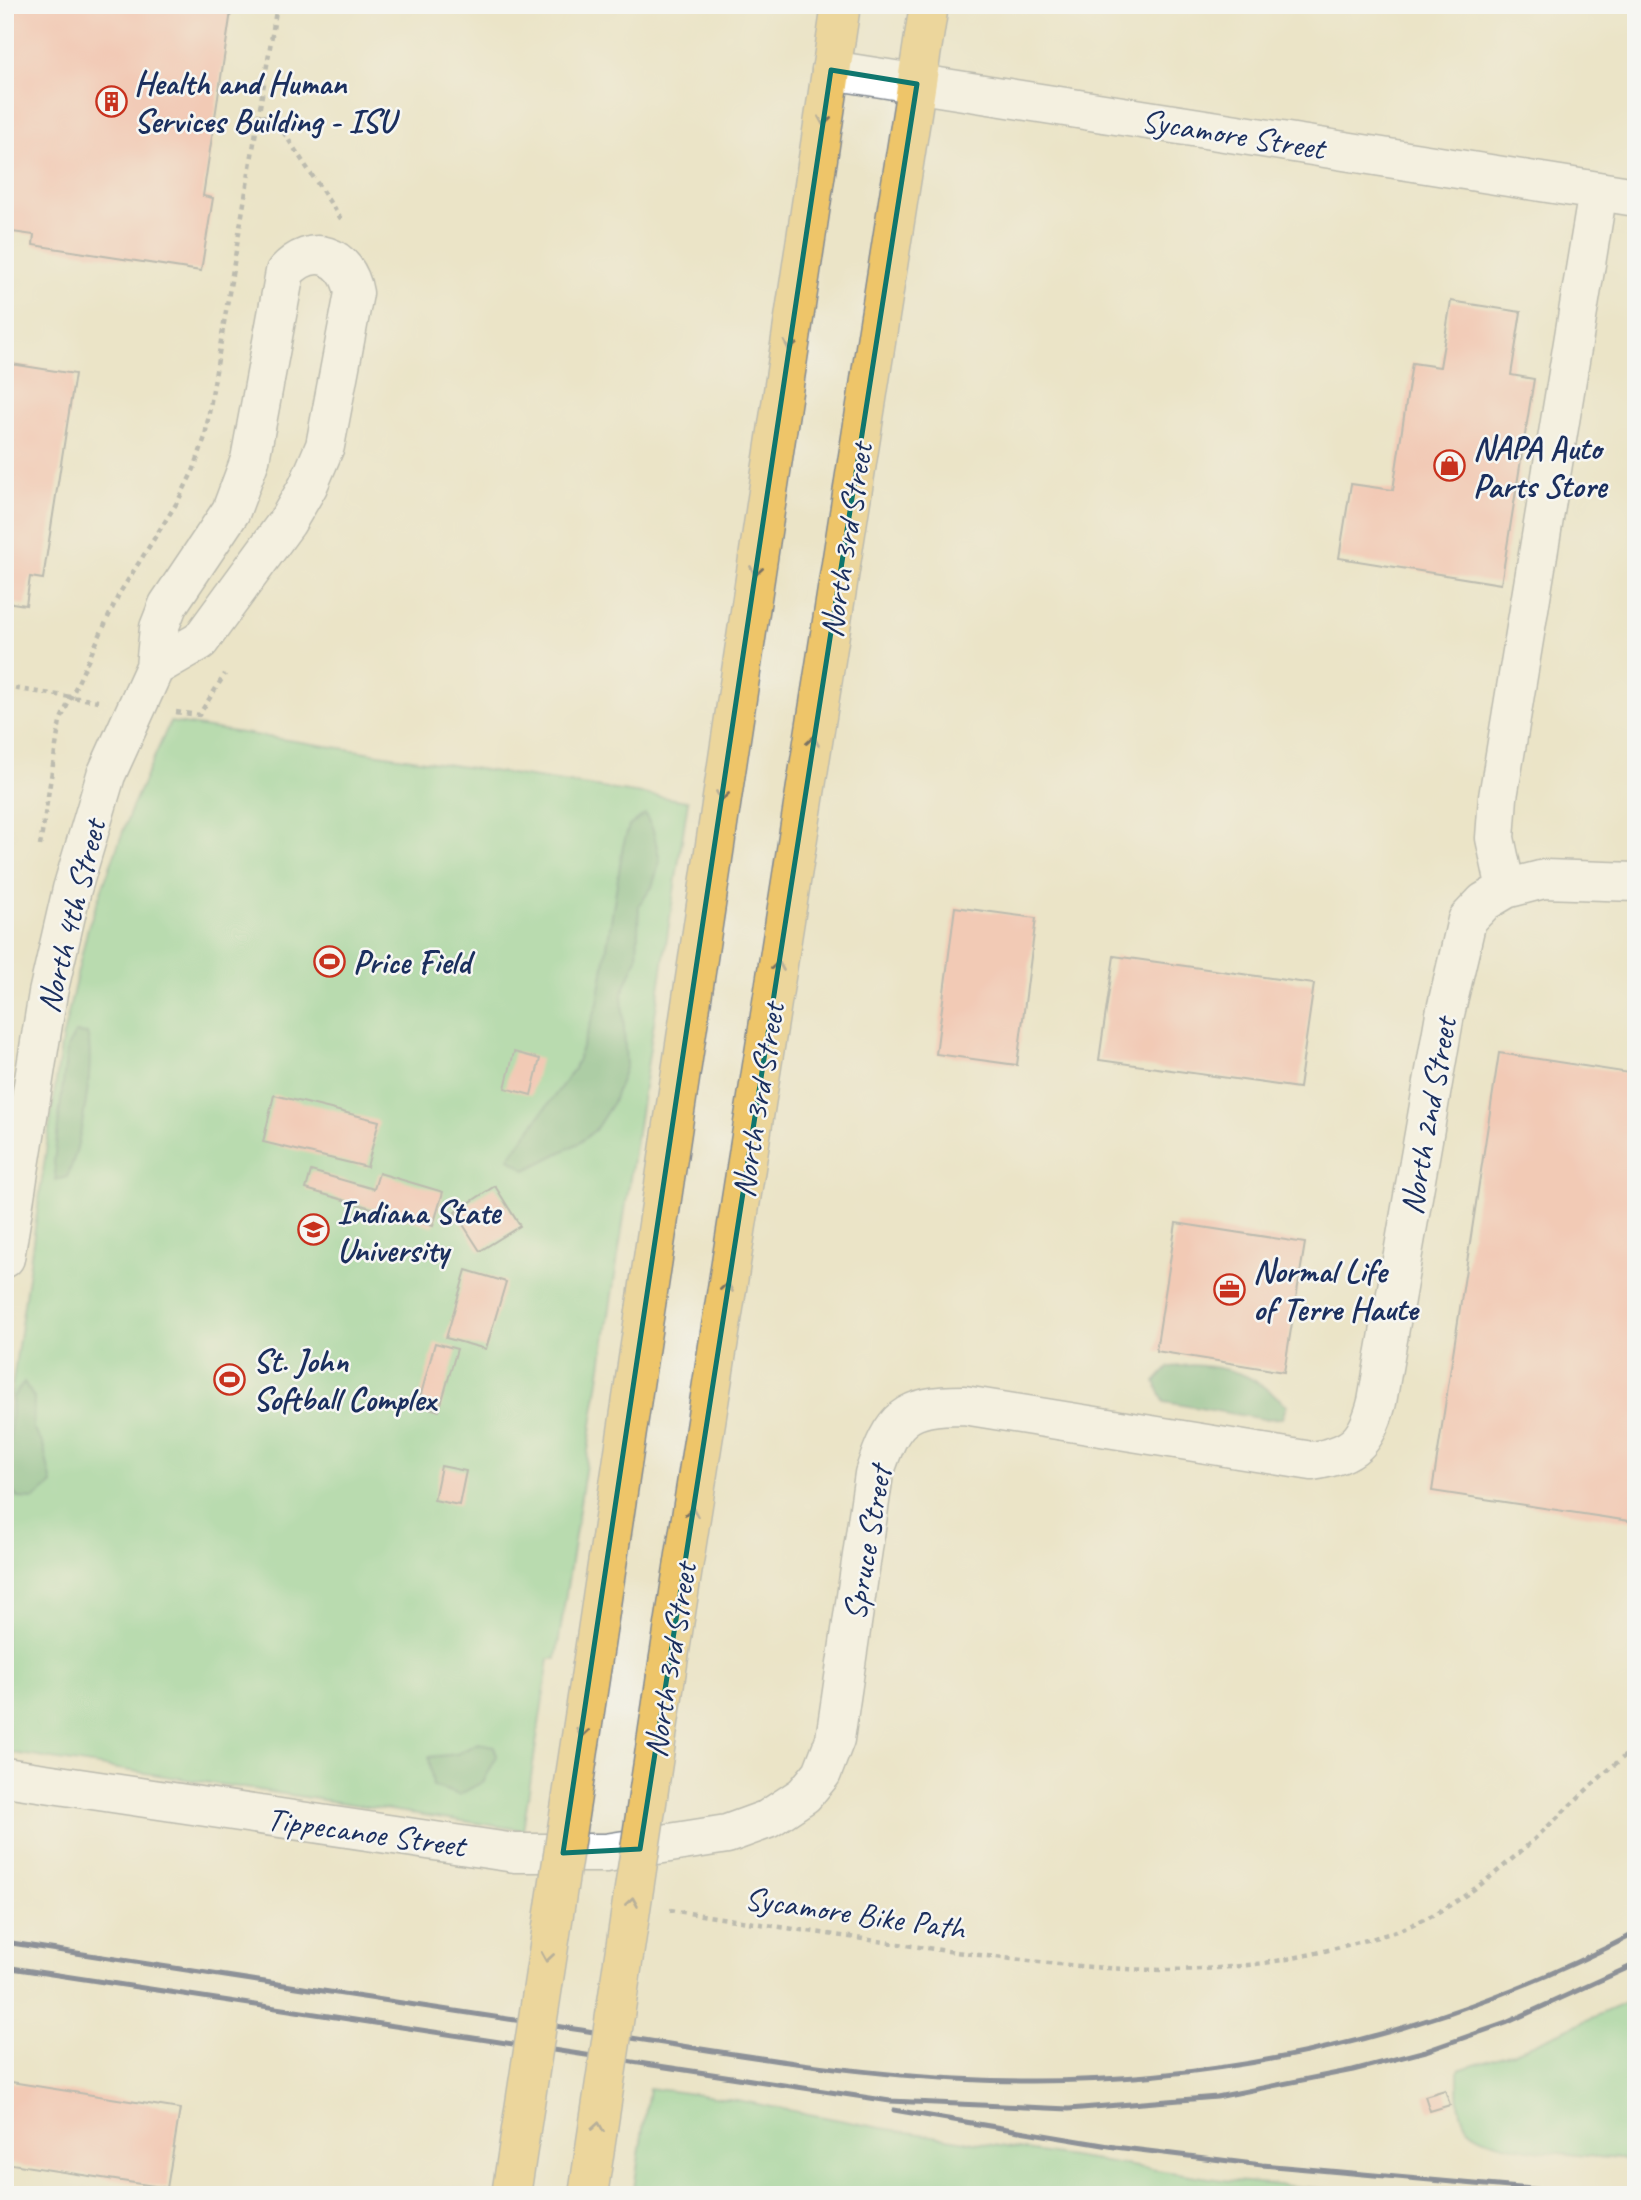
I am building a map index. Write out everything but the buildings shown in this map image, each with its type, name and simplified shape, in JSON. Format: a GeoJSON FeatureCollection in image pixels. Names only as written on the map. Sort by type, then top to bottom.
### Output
{"type":"FeatureCollection","features":[{"type":"Feature","properties":{"kind":"highway"},"geometry":{"type":"LineString","coordinates":[[511,2195],[841,5]]}},
{"type":"Feature","properties":{"kind":"highway","name":"North 3rd Street"},"geometry":{"type":"LineString","coordinates":[[588,2195],[666,1676],[929,5]]}},
{"type":"Feature","properties":{"kind":"street","name":"Sycamore Street"},"geometry":{"type":"LineString","coordinates":[[831,70],[1636,197]]}},
{"type":"Feature","properties":{"kind":"street"},"geometry":{"type":"LineString","coordinates":[[1598,191],[1498,797],[1495,838],[1506,889],[1544,879],[1636,882]]}},
{"type":"Feature","properties":{"kind":"street","name":"North 4th Street"},"geometry":{"type":"LineString","coordinates":[[5,1258],[48,993],[72,890],[106,775],[155,667],[159,628],[168,605],[231,510],[250,460],[285,272],[304,257],[332,258],[342,264],[351,278],[354,293],[325,446],[308,486],[287,522],[200,641],[155,667]]}},
{"type":"Feature","properties":{"kind":"street","name":"North 2nd Street"},"geometry":{"type":"LineString","coordinates":[[1359,1443],[1370,1429],[1377,1402],[1459,946],[1467,920],[1484,902],[1506,889]]}},
{"type":"Feature","properties":{"kind":"street","name":"Spruce Street"},"geometry":{"type":"LineString","coordinates":[[727,1834],[768,1819],[804,1795],[822,1773],[835,1739],[874,1474],[884,1442],[898,1422],[913,1410],[932,1405],[964,1405],[1312,1461],[1342,1454],[1359,1443]]}},
{"type":"Feature","properties":{"kind":"street","name":"Tippecanoe Street"},"geometry":{"type":"LineString","coordinates":[[5,1777],[515,1853],[606,1853],[727,1834]]}},
{"type":"Feature","properties":{"kind":"path"},"geometry":{"type":"LineString","coordinates":[[40,851],[60,721],[118,594],[178,501],[194,470],[205,437],[277,5]]}},
{"type":"Feature","properties":{"kind":"path","name":"Sycamore Bike Path"},"geometry":{"type":"LineString","coordinates":[[665,1910],[1089,1969],[1184,1972],[1315,1955],[1419,1922],[1460,1897],[1498,1870],[1600,1774],[1636,1747]]}},
{"type":"Feature","properties":{"kind":"highlighted area"},"geometry":{"type":"Polygon","coordinates":[[[831,70],[917,84],[640,1849],[563,1853],[831,70]]]}},
{"type":"Feature","properties":{"kind":"green space"},"geometry":{"type":"Polygon","coordinates":[[[170,722],[688,801],[556,1659],[549,1659],[523,1830],[5,1752],[5,1436],[62,1040],[88,927],[132,807],[170,722]]]}},
{"type":"Feature","properties":{"kind":"green space"},"geometry":{"type":"Polygon","coordinates":[[[645,814],[653,830],[660,861],[652,887],[639,905],[637,958],[622,994],[626,1065],[613,1102],[595,1130],[579,1143],[526,1170],[509,1158],[574,1069],[598,1003],[623,846],[629,826],[645,814]]]}},
{"type":"Feature","properties":{"kind":"green space"},"geometry":{"type":"Polygon","coordinates":[[[75,1033],[87,1034],[90,1065],[88,1085],[72,1164],[67,1177],[56,1180],[54,1162],[67,1048],[75,1033]]]}},
{"type":"Feature","properties":{"kind":"green space"},"geometry":{"type":"Polygon","coordinates":[[[1193,1365],[1222,1368],[1254,1380],[1287,1405],[1282,1418],[1263,1419],[1164,1402],[1155,1382],[1169,1367],[1193,1365]]]}},
{"type":"Feature","properties":{"kind":"green space"},"geometry":{"type":"Polygon","coordinates":[[[24,1382],[34,1398],[33,1429],[43,1444],[52,1484],[34,1499],[18,1498],[6,1484],[13,1397],[24,1382]]]}},
{"type":"Feature","properties":{"kind":"green space"},"geometry":{"type":"Polygon","coordinates":[[[478,1743],[494,1746],[497,1756],[484,1781],[459,1795],[433,1786],[429,1757],[457,1754],[478,1743]]]}},
{"type":"Feature","properties":{"kind":"green space"},"geometry":{"type":"Polygon","coordinates":[[[1636,1998],[1636,2161],[1504,2144],[1485,2138],[1467,2126],[1459,2103],[1458,2070],[1513,2053],[1636,1998]]]}},
{"type":"Feature","properties":{"kind":"green space"},"geometry":{"type":"Polygon","coordinates":[[[649,2088],[737,2100],[881,2128],[1223,2180],[1391,2195],[633,2195],[649,2088]]]}},
{"type":"Feature","properties":{"kind":"railway"},"geometry":{"type":"LineString","coordinates":[[5,1942],[811,2065],[908,2076],[1046,2081],[1134,2077],[1221,2068],[1307,2052],[1391,2031],[1474,2004],[1556,1971],[1636,1933]]}},
{"type":"Feature","properties":{"kind":"railway"},"geometry":{"type":"LineString","coordinates":[[5,1967],[890,2101],[1069,2109],[1217,2097],[1353,2070],[1426,2051],[1506,2023],[1636,1964]]}},
{"type":"Feature","properties":{"kind":"railway"},"geometry":{"type":"LineString","coordinates":[[894,2110],[1115,2147],[1262,2165],[1599,2195]]}},
{"type":"Feature","properties":{"kind":"place","name":"Health and Human Services Building - ISU"},"geometry":{"type":"Point","coordinates":[111,101]}},
{"type":"Feature","properties":{"kind":"place","name":"NAPA Auto Parts Store"},"geometry":{"type":"Point","coordinates":[1450,466]}},
{"type":"Feature","properties":{"kind":"place","name":"Price Field"},"geometry":{"type":"Point","coordinates":[330,961]}},
{"type":"Feature","properties":{"kind":"place","name":"Indiana State University"},"geometry":{"type":"Point","coordinates":[314,1230]}},
{"type":"Feature","properties":{"kind":"place","name":"Normal Life of Terre Haute"},"geometry":{"type":"Point","coordinates":[1230,1289]}},
{"type":"Feature","properties":{"kind":"place","name":"St. John Softball Complex"},"geometry":{"type":"Point","coordinates":[230,1379]}}]}
